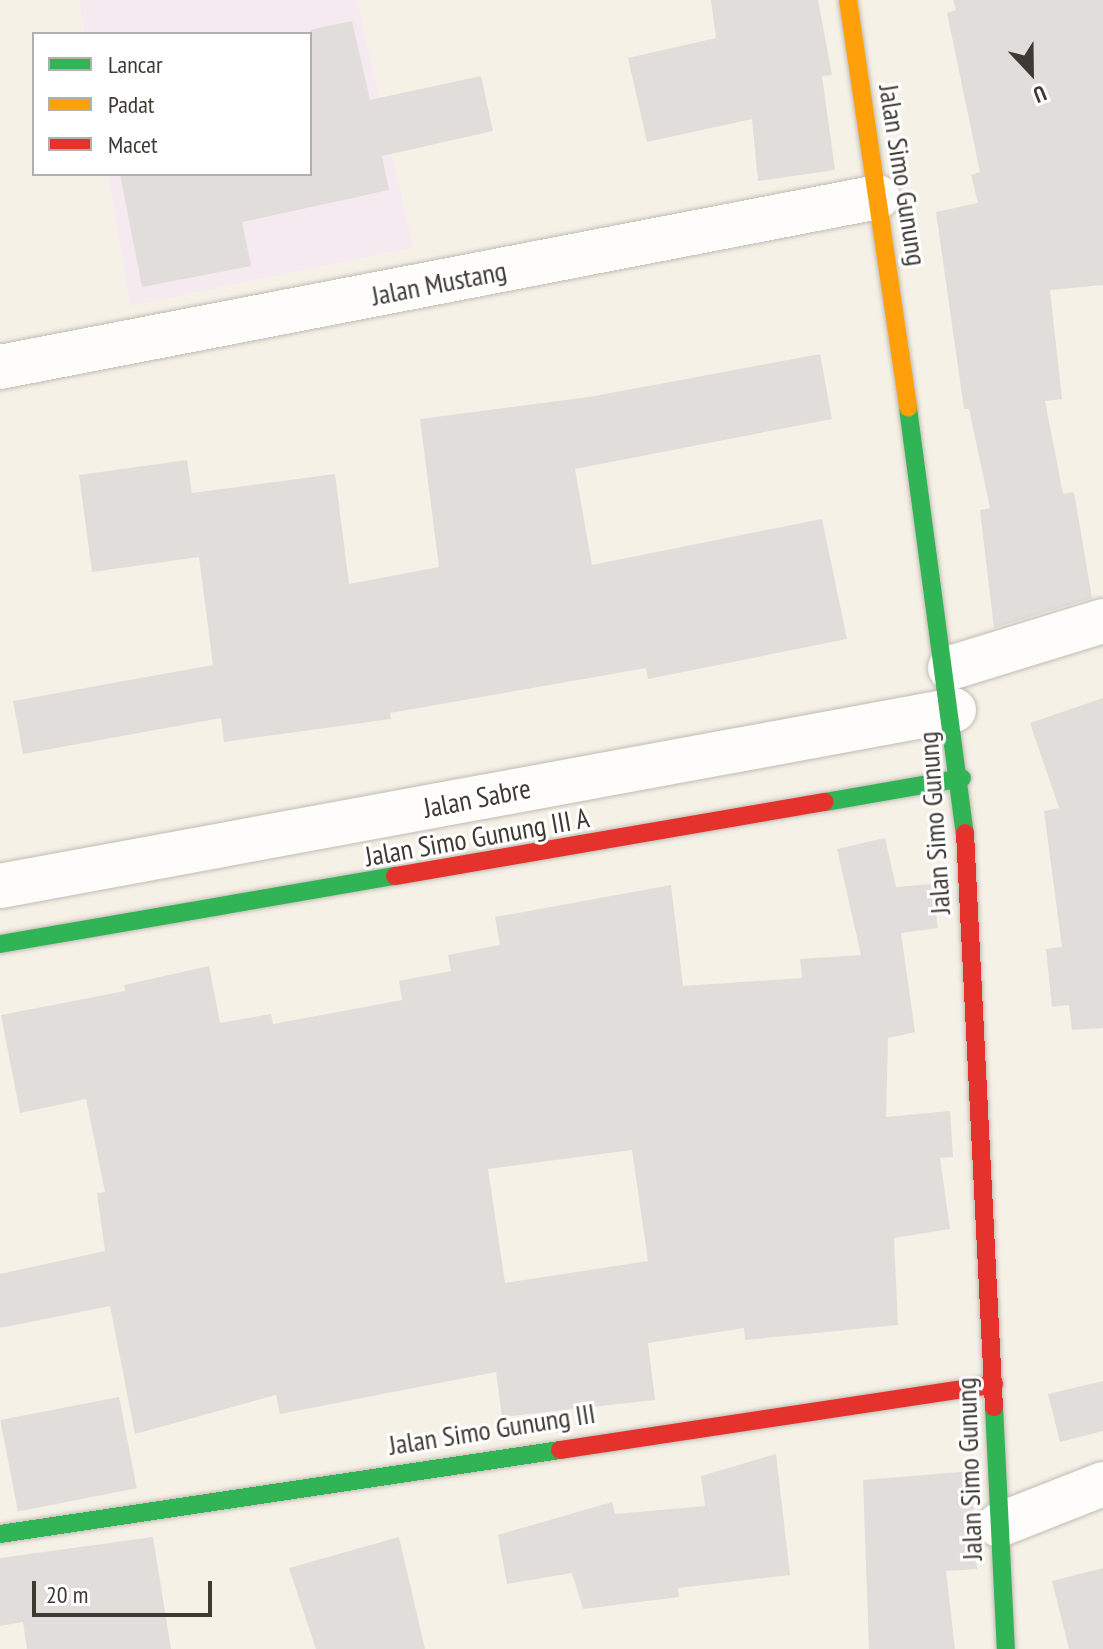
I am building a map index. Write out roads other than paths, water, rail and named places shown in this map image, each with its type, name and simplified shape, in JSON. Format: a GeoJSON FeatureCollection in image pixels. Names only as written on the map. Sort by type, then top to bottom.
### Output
{"type":"FeatureCollection","features":[{"type":"Feature","properties":{"kind":"street","name":"Jalan Simo Gunung"},"geometry":{"type":"LineString","coordinates":[[848,0],[950,668],[962,778],[1006,1649]]}},
{"type":"Feature","properties":{"kind":"street","name":"Jalan Mustang"},"geometry":{"type":"LineString","coordinates":[[0,367],[878,197]]}},
{"type":"Feature","properties":{"kind":"street"},"geometry":{"type":"LineString","coordinates":[[950,668],[1103,621]]}},
{"type":"Feature","properties":{"kind":"street","name":"Jalan Sabre"},"geometry":{"type":"LineString","coordinates":[[0,886],[954,710]]}},
{"type":"Feature","properties":{"kind":"street","name":"Jalan Simo Gunung III A"},"geometry":{"type":"LineString","coordinates":[[0,944],[962,778]]}},
{"type":"Feature","properties":{"kind":"street","name":"Jalan Simo Gunung III"},"geometry":{"type":"LineString","coordinates":[[0,1534],[994,1384]]}},
{"type":"Feature","properties":{"kind":"street"},"geometry":{"type":"LineString","coordinates":[[999,1525],[1103,1484]]}}]}
